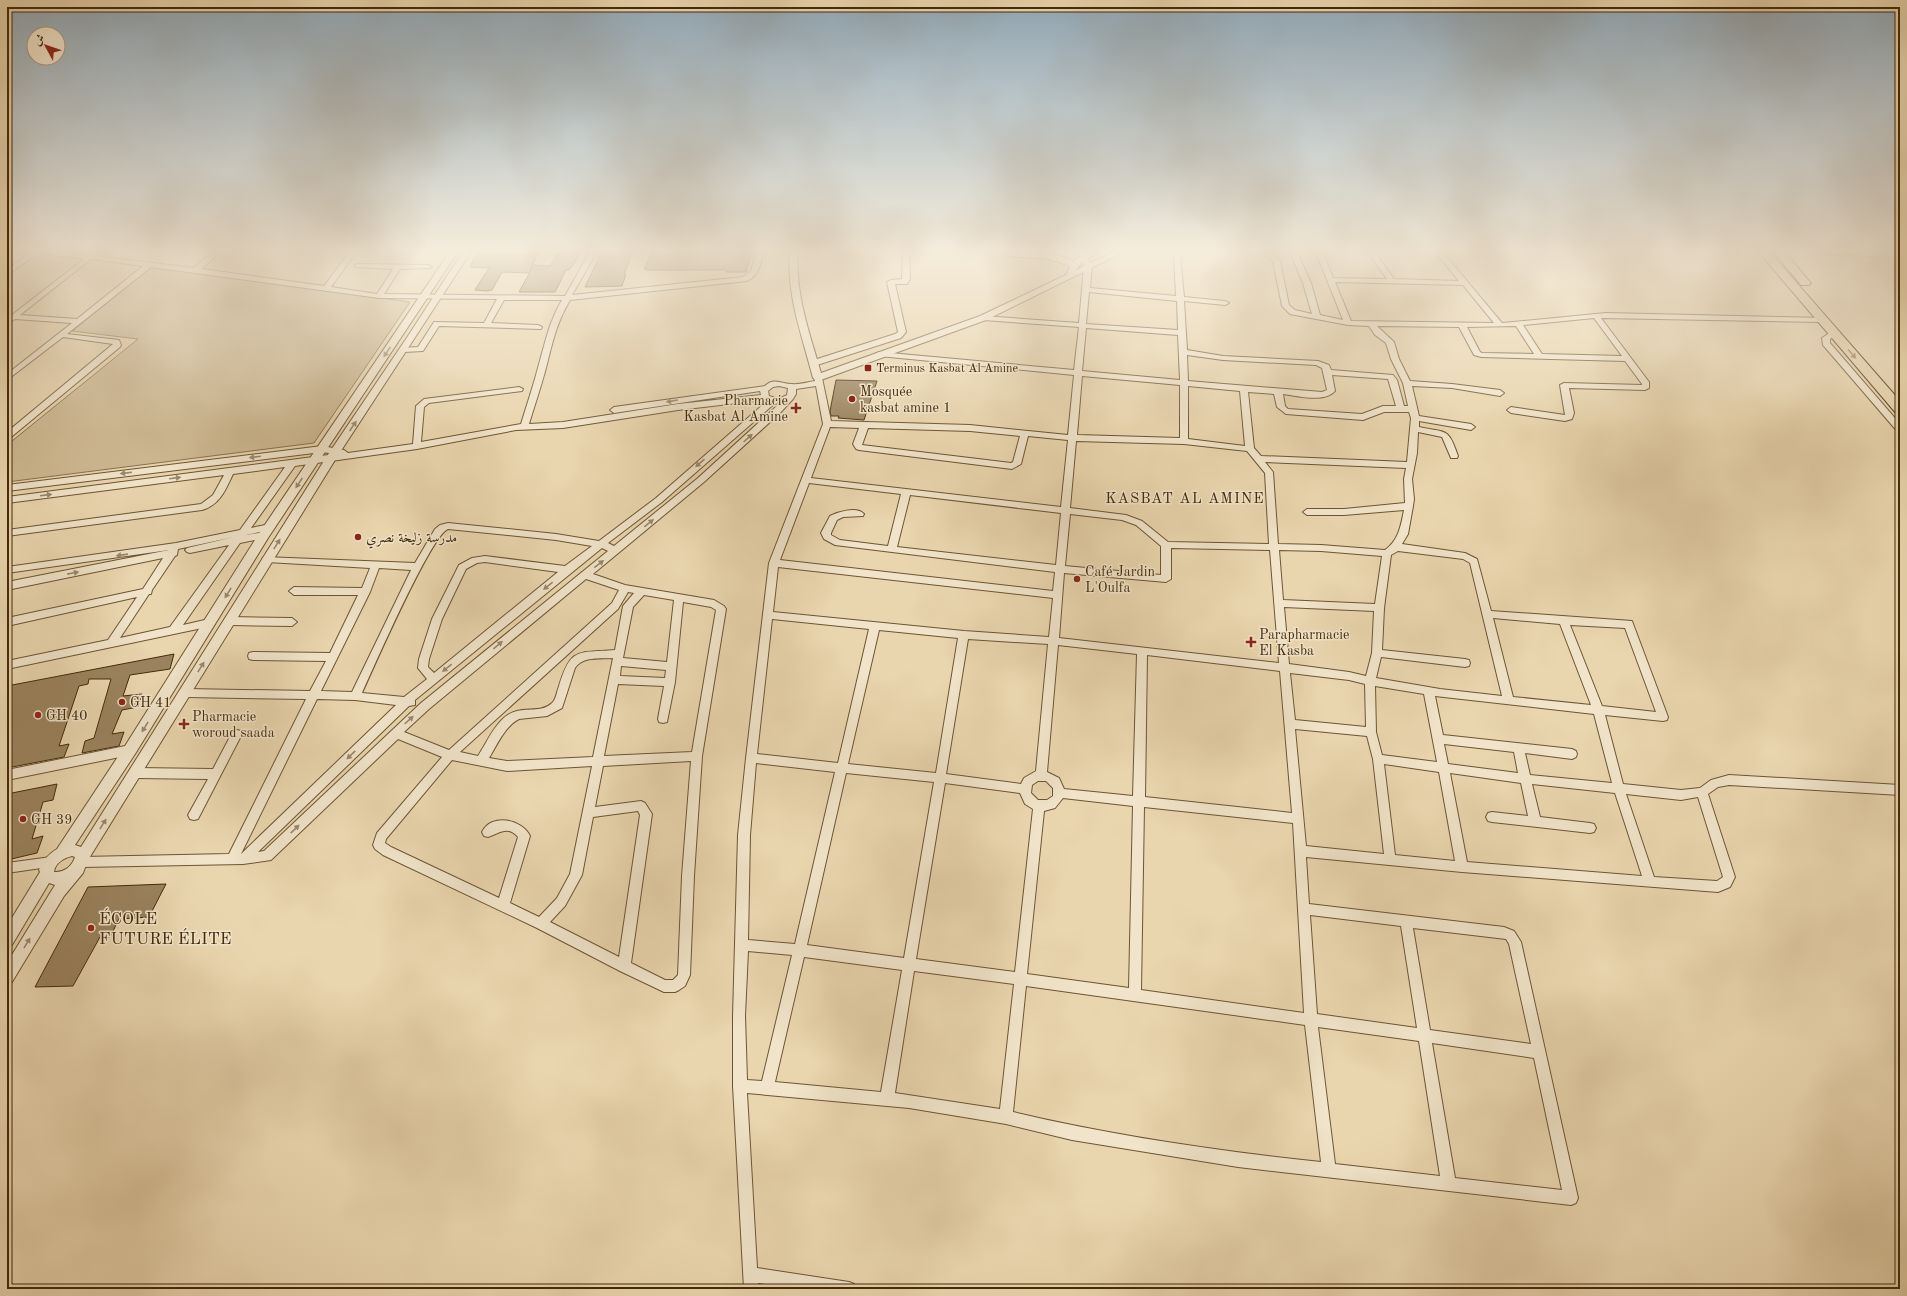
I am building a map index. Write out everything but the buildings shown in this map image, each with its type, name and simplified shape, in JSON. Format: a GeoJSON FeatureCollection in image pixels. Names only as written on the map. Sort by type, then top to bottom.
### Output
{"type":"FeatureCollection","features":[{"type":"Feature","properties":{"kind":"highway"},"geometry":{"type":"LineString","coordinates":[[1814,310],[1834,334],[1895,395]]}},
{"type":"Feature","properties":{"kind":"highway"},"geometry":{"type":"LineString","coordinates":[[1826,310],[1895,395],[1900,409]]}},
{"type":"Feature","properties":{"kind":"highway"},"geometry":{"type":"LineString","coordinates":[[1876,402],[1895,395]]}},
{"type":"Feature","properties":{"kind":"street"},"geometry":{"type":"LineString","coordinates":[[9,319],[20,310]]}},
{"type":"Feature","properties":{"kind":"street"},"geometry":{"type":"LineString","coordinates":[[7,378],[91,310]]}},
{"type":"Feature","properties":{"kind":"street"},"geometry":{"type":"LineString","coordinates":[[7,940],[53,863],[130,750],[267,531],[415,310]]}},
{"type":"Feature","properties":{"kind":"street"},"geometry":{"type":"LineString","coordinates":[[7,977],[59,891],[81,863],[267,559],[334,454],[430,310]]}},
{"type":"Feature","properties":{"kind":"street"},"geometry":{"type":"LineString","coordinates":[[486,325],[494,310]]}},
{"type":"Feature","properties":{"kind":"street"},"geometry":{"type":"LineString","coordinates":[[524,427],[543,365],[551,331],[560,310]]}},
{"type":"Feature","properties":{"kind":"street"},"geometry":{"type":"LineString","coordinates":[[751,1289],[740,1086],[739,1016],[744,835],[751,758],[774,563],[827,424],[814,363],[798,310]]}},
{"type":"Feature","properties":{"kind":"street"},"geometry":{"type":"LineString","coordinates":[[814,363],[898,336],[902,332],[897,310]]}},
{"type":"Feature","properties":{"kind":"street"},"geometry":{"type":"LineString","coordinates":[[7,488],[322,449],[334,454],[352,455],[417,446],[524,427],[550,427],[678,407],[768,399],[782,401],[791,393],[819,384],[879,354],[943,333],[983,318],[998,310]]}},
{"type":"Feature","properties":{"kind":"street"},"geometry":{"type":"LineString","coordinates":[[1042,776],[1084,310]]}},
{"type":"Feature","properties":{"kind":"street"},"geometry":{"type":"LineString","coordinates":[[1181,310],[1185,383],[1184,441]]}},
{"type":"Feature","properties":{"kind":"street"},"geometry":{"type":"LineString","coordinates":[[1289,310],[1348,324],[1500,325],[1596,316],[1637,315],[1822,320]]}},
{"type":"Feature","properties":{"kind":"street"},"geometry":{"type":"LineString","coordinates":[[1315,310],[1317,317]]}},
{"type":"Feature","properties":{"kind":"street"},"geometry":{"type":"LineString","coordinates":[[1343,310],[1348,324]]}},
{"type":"Feature","properties":{"kind":"street"},"geometry":{"type":"LineString","coordinates":[[1488,310],[1500,325]]}},
{"type":"Feature","properties":{"kind":"street"},"geometry":{"type":"LineString","coordinates":[[1511,410],[1565,418],[1569,417],[1570,413],[1564,385],[1645,388],[1646,384],[1596,316]]}},
{"type":"Feature","properties":{"kind":"street"},"geometry":{"type":"LineString","coordinates":[[983,318],[1183,333]]}},
{"type":"Feature","properties":{"kind":"street"},"geometry":{"type":"LineString","coordinates":[[9,319],[78,321]]}},
{"type":"Feature","properties":{"kind":"street"},"geometry":{"type":"LineString","coordinates":[[422,323],[538,327]]}},
{"type":"Feature","properties":{"kind":"street"},"geometry":{"type":"LineString","coordinates":[[1518,323],[1539,356]]}},
{"type":"Feature","properties":{"kind":"street"},"geometry":{"type":"LineString","coordinates":[[404,350],[420,349],[437,324]]}},
{"type":"Feature","properties":{"kind":"street"},"geometry":{"type":"LineString","coordinates":[[1371,324],[1376,331],[1390,342],[1395,359],[1407,383],[1414,413],[1409,506],[1403,534],[1392,550],[1379,608],[1377,653],[1370,681],[1372,732],[1378,759],[1390,859]]}},
{"type":"Feature","properties":{"kind":"street"},"geometry":{"type":"LineString","coordinates":[[1462,325],[1479,354],[1628,359]]}},
{"type":"Feature","properties":{"kind":"street"},"geometry":{"type":"LineString","coordinates":[[7,436],[117,345],[116,342],[61,334]]}},
{"type":"Feature","properties":{"kind":"street"},"geometry":{"type":"LineString","coordinates":[[1834,334],[1826,338],[1826,343],[1900,429]]}},
{"type":"Feature","properties":{"kind":"street"},"geometry":{"type":"LineString","coordinates":[[879,354],[1244,390],[1323,395],[1328,394],[1330,391],[1326,367],[1318,363],[1223,358],[1184,352]]}},
{"type":"Feature","properties":{"kind":"street"},"geometry":{"type":"LineString","coordinates":[[1328,372],[1390,377],[1393,380],[1401,409]]}},
{"type":"Feature","properties":{"kind":"street"},"geometry":{"type":"LineString","coordinates":[[539,426],[552,420],[766,388],[780,383],[791,393]]}},
{"type":"Feature","properties":{"kind":"street"},"geometry":{"type":"LineString","coordinates":[[1407,383],[1452,386],[1500,393]]}},
{"type":"Feature","properties":{"kind":"street"},"geometry":{"type":"LineString","coordinates":[[766,388],[764,391],[768,399]]}},
{"type":"Feature","properties":{"kind":"street"},"geometry":{"type":"LineString","coordinates":[[417,446],[420,406],[427,401],[519,389]]}},
{"type":"Feature","properties":{"kind":"street"},"geometry":{"type":"LineString","coordinates":[[1244,390],[1250,449],[1269,472],[1305,909],[1311,1021],[1329,1171]]}},
{"type":"Feature","properties":{"kind":"street"},"geometry":{"type":"LineString","coordinates":[[1278,392],[1281,407],[1286,411],[1363,417],[1383,408],[1401,409],[1471,427]]}},
{"type":"Feature","properties":{"kind":"street"},"geometry":{"type":"LineString","coordinates":[[53,863],[50,878],[59,879],[69,875],[81,863],[238,859],[262,857],[271,852],[425,706],[702,480],[777,411],[791,393]]}},
{"type":"Feature","properties":{"kind":"street"},"geometry":{"type":"LineString","coordinates":[[238,859],[407,701],[567,570],[659,500],[768,399]]}},
{"type":"Feature","properties":{"kind":"street"},"geometry":{"type":"LineString","coordinates":[[827,424],[970,428],[1072,438],[1184,441],[1250,449]]}},
{"type":"Feature","properties":{"kind":"street"},"geometry":{"type":"LineString","coordinates":[[865,424],[856,444],[859,447],[1012,466],[1017,464],[1025,433]]}},
{"type":"Feature","properties":{"kind":"street"},"geometry":{"type":"LineString","coordinates":[[1413,428],[1445,435],[1448,438],[1454,456]]}},
{"type":"Feature","properties":{"kind":"street"},"geometry":{"type":"LineString","coordinates":[[7,500],[314,460],[334,454]]}},
{"type":"Feature","properties":{"kind":"street"},"geometry":{"type":"LineString","coordinates":[[1259,459],[1410,466]]}},
{"type":"Feature","properties":{"kind":"street"},"geometry":{"type":"LineString","coordinates":[[173,631],[292,463]]}},
{"type":"Feature","properties":{"kind":"street"},"geometry":{"type":"LineString","coordinates":[[7,534],[202,507],[212,503],[217,498],[230,471]]}},
{"type":"Feature","properties":{"kind":"street"},"geometry":{"type":"LineString","coordinates":[[806,480],[1066,509],[1133,520],[1166,545],[1274,546],[1392,550],[1470,558],[1474,561],[1486,614],[1510,700]]}},
{"type":"Feature","properties":{"kind":"street"},"geometry":{"type":"LineString","coordinates":[[892,549],[906,492]]}},
{"type":"Feature","properties":{"kind":"street"},"geometry":{"type":"LineString","coordinates":[[1307,512],[1344,512],[1409,506]]}},
{"type":"Feature","properties":{"kind":"street"},"geometry":{"type":"LineString","coordinates":[[860,514],[842,514],[833,518],[826,533],[827,537],[838,543],[1060,569],[1166,579],[1166,545]]}},
{"type":"Feature","properties":{"kind":"street"},"geometry":{"type":"LineString","coordinates":[[355,696],[394,611],[438,531],[443,527],[448,526],[556,537],[600,544],[616,550]]}},
{"type":"Feature","properties":{"kind":"street"},"geometry":{"type":"LineString","coordinates":[[7,586],[174,550],[242,532],[267,531]]}},
{"type":"Feature","properties":{"kind":"street"},"geometry":{"type":"LineString","coordinates":[[7,570],[236,541],[267,531]]}},
{"type":"Feature","properties":{"kind":"street"},"geometry":{"type":"LineString","coordinates":[[111,642],[148,591],[174,550]]}},
{"type":"Feature","properties":{"kind":"street"},"geometry":{"type":"LineString","coordinates":[[267,559],[417,567]]}},
{"type":"Feature","properties":{"kind":"street"},"geometry":{"type":"LineString","coordinates":[[434,679],[423,668],[424,659],[437,619],[462,567],[469,562],[485,559],[567,570]]}},
{"type":"Feature","properties":{"kind":"street"},"geometry":{"type":"LineString","coordinates":[[774,563],[1058,595]]}},
{"type":"Feature","properties":{"kind":"street"},"geometry":{"type":"LineString","coordinates":[[46,578],[56,571],[57,566],[54,564]]}},
{"type":"Feature","properties":{"kind":"street"},"geometry":{"type":"LineString","coordinates":[[238,859],[313,695],[376,565]]}},
{"type":"Feature","properties":{"kind":"street"},"geometry":{"type":"LineString","coordinates":[[26,582],[23,577],[24,574],[32,566]]}},
{"type":"Feature","properties":{"kind":"street"},"geometry":{"type":"LineString","coordinates":[[585,575],[641,592],[714,604],[721,609],[697,756],[688,876],[684,976],[681,982],[675,986],[664,986],[624,967],[541,924],[387,851],[380,845],[381,837],[450,755],[615,606],[625,588]]}},
{"type":"Feature","properties":{"kind":"street"},"geometry":{"type":"LineString","coordinates":[[7,622],[148,591]]}},
{"type":"Feature","properties":{"kind":"street"},"geometry":{"type":"LineString","coordinates":[[294,591],[364,592]]}},
{"type":"Feature","properties":{"kind":"street"},"geometry":{"type":"LineString","coordinates":[[541,924],[561,902],[576,875],[597,760],[619,657],[628,606],[641,592]]}},
{"type":"Feature","properties":{"kind":"street"},"geometry":{"type":"LineString","coordinates":[[663,719],[670,682],[679,598]]}},
{"type":"Feature","properties":{"kind":"street"},"geometry":{"type":"LineString","coordinates":[[1279,603],[1379,608]]}},
{"type":"Feature","properties":{"kind":"street"},"geometry":{"type":"LineString","coordinates":[[769,615],[964,635],[1054,641],[1142,650],[1349,676],[1429,691],[1664,717],[1629,624],[1564,621],[1486,614]]}},
{"type":"Feature","properties":{"kind":"street"},"geometry":{"type":"LineString","coordinates":[[230,621],[292,622]]}},
{"type":"Feature","properties":{"kind":"street"},"geometry":{"type":"LineString","coordinates":[[1564,621],[1598,710],[1619,789],[1650,881]]}},
{"type":"Feature","properties":{"kind":"street"},"geometry":{"type":"LineString","coordinates":[[7,665],[111,642],[209,623]]}},
{"type":"Feature","properties":{"kind":"street"},"geometry":{"type":"LineString","coordinates":[[767,1089],[875,625]]}},
{"type":"Feature","properties":{"kind":"street"},"geometry":{"type":"LineString","coordinates":[[887,1099],[964,635]]}},
{"type":"Feature","properties":{"kind":"street"},"geometry":{"type":"LineString","coordinates":[[1135,995],[1142,650]]}},
{"type":"Feature","properties":{"kind":"street"},"geometry":{"type":"LineString","coordinates":[[1377,653],[1465,663]]}},
{"type":"Feature","properties":{"kind":"street"},"geometry":{"type":"LineString","coordinates":[[253,656],[332,657]]}},
{"type":"Feature","properties":{"kind":"street"},"geometry":{"type":"LineString","coordinates":[[481,761],[504,725],[511,718],[517,715],[547,712],[558,705],[570,666],[575,660],[584,656],[619,657],[671,666]]}},
{"type":"Feature","properties":{"kind":"street"},"geometry":{"type":"LineString","coordinates":[[614,680],[670,682]]}},
{"type":"Feature","properties":{"kind":"street"},"geometry":{"type":"LineString","coordinates":[[1429,691],[1462,867]]}},
{"type":"Feature","properties":{"kind":"street"},"geometry":{"type":"LineString","coordinates":[[186,693],[355,696],[407,701],[425,706]]}},
{"type":"Feature","properties":{"kind":"street"},"geometry":{"type":"LineString","coordinates":[[1290,724],[1372,732]]}},
{"type":"Feature","properties":{"kind":"street"},"geometry":{"type":"LineString","coordinates":[[395,733],[450,755],[507,766],[597,760],[697,756]]}},
{"type":"Feature","properties":{"kind":"street"},"geometry":{"type":"LineString","coordinates":[[194,815],[237,734]]}},
{"type":"Feature","properties":{"kind":"street"},"geometry":{"type":"LineString","coordinates":[[1438,739],[1572,754]]}},
{"type":"Feature","properties":{"kind":"street"},"geometry":{"type":"LineString","coordinates":[[1518,748],[1535,822]]}},
{"type":"Feature","properties":{"kind":"street"},"geometry":{"type":"LineString","coordinates":[[7,775],[130,750]]}},
{"type":"Feature","properties":{"kind":"street"},"geometry":{"type":"LineString","coordinates":[[751,758],[940,778],[1024,789]]}},
{"type":"Feature","properties":{"kind":"street"},"geometry":{"type":"LineString","coordinates":[[1378,759],[1526,779],[1681,795],[1702,792],[1715,783],[1729,780],[1900,790]]}},
{"type":"Feature","properties":{"kind":"street"},"geometry":{"type":"LineString","coordinates":[[136,773],[216,774]]}},
{"type":"Feature","properties":{"kind":"street"},"geometry":{"type":"LineString","coordinates":[[1036,776],[1042,776],[1052,779],[1059,788],[1059,793],[1058,798],[1050,805],[1039,806],[1030,802],[1024,789],[1028,781],[1036,776]]}},
{"type":"Feature","properties":{"kind":"street"},"geometry":{"type":"LineString","coordinates":[[1300,851],[1462,867],[1718,887],[1726,883],[1729,877],[1702,792]]}},
{"type":"Feature","properties":{"kind":"street"},"geometry":{"type":"LineString","coordinates":[[1059,793],[1298,819]]}},
{"type":"Feature","properties":{"kind":"street"},"geometry":{"type":"LineString","coordinates":[[588,813],[641,806],[646,814],[624,967]]}},
{"type":"Feature","properties":{"kind":"street"},"geometry":{"type":"LineString","coordinates":[[1006,1117],[1039,806]]}},
{"type":"Feature","properties":{"kind":"street"},"geometry":{"type":"LineString","coordinates":[[1492,817],[1590,828]]}},
{"type":"Feature","properties":{"kind":"street"},"geometry":{"type":"LineString","coordinates":[[488,832],[495,827],[508,825],[518,828],[524,836],[503,906]]}},
{"type":"Feature","properties":{"kind":"street"},"geometry":{"type":"LineString","coordinates":[[7,868],[53,863],[76,850],[80,852],[81,863]]}},
{"type":"Feature","properties":{"kind":"street"},"geometry":{"type":"LineString","coordinates":[[740,1086],[909,1101],[1006,1117],[1072,1133],[1238,1160],[1571,1198],[1515,942],[1510,935],[1504,933],[1305,909]]}},
{"type":"Feature","properties":{"kind":"street"},"geometry":{"type":"LineString","coordinates":[[1406,922],[1426,1036],[1449,1185]]}},
{"type":"Feature","properties":{"kind":"street"},"geometry":{"type":"LineString","coordinates":[[742,945],[799,950],[1020,979],[1540,1052]]}},
{"type":"Feature","properties":{"kind":"street"},"geometry":{"type":"LineString","coordinates":[[750,1274],[849,1289]]}},
{"type":"Feature","properties":{"kind":"shaded area"},"geometry":{"type":"Polygon","coordinates":[[[98,310],[404,310],[314,443],[7,482],[7,445],[138,339],[72,331],[98,310]]]}},
{"type":"Feature","properties":{"kind":"place","name":"Terminus Kasbat Al Amine"},"geometry":{"type":"Point","coordinates":[868,368]}},
{"type":"Feature","properties":{"kind":"place","name":"Mosquée kasbat amine 1"},"geometry":{"type":"Point","coordinates":[852,399]}},
{"type":"Feature","properties":{"kind":"place","name":"Pharmacie Kasbat Al Amine"},"geometry":{"type":"Point","coordinates":[796,408]}},
{"type":"Feature","properties":{"kind":"place","name":"مدرسة زليخة نصري"},"geometry":{"type":"Point","coordinates":[358,537]}},
{"type":"Feature","properties":{"kind":"place","name":"Café Jardin L'Oulfa"},"geometry":{"type":"Point","coordinates":[1077,579]}},
{"type":"Feature","properties":{"kind":"place","name":"Parapharmacie El Kasba"},"geometry":{"type":"Point","coordinates":[1251,642]}},
{"type":"Feature","properties":{"kind":"place","name":"GH 41"},"geometry":{"type":"Point","coordinates":[122,702]}},
{"type":"Feature","properties":{"kind":"place","name":"GH 40"},"geometry":{"type":"Point","coordinates":[38,715]}},
{"type":"Feature","properties":{"kind":"place","name":"Pharmacie woroud saada"},"geometry":{"type":"Point","coordinates":[184,724]}},
{"type":"Feature","properties":{"kind":"place","name":"GH 39"},"geometry":{"type":"Point","coordinates":[23,819]}},
{"type":"Feature","properties":{"kind":"place","name":"ÉCOLE FUTURE ÉLITE"},"geometry":{"type":"Point","coordinates":[91,928]}},
{"type":"Feature","properties":{"kind":"district","name":"KASBAT AL AMINE"},"geometry":{"type":"Point","coordinates":[1185,498]}}]}
